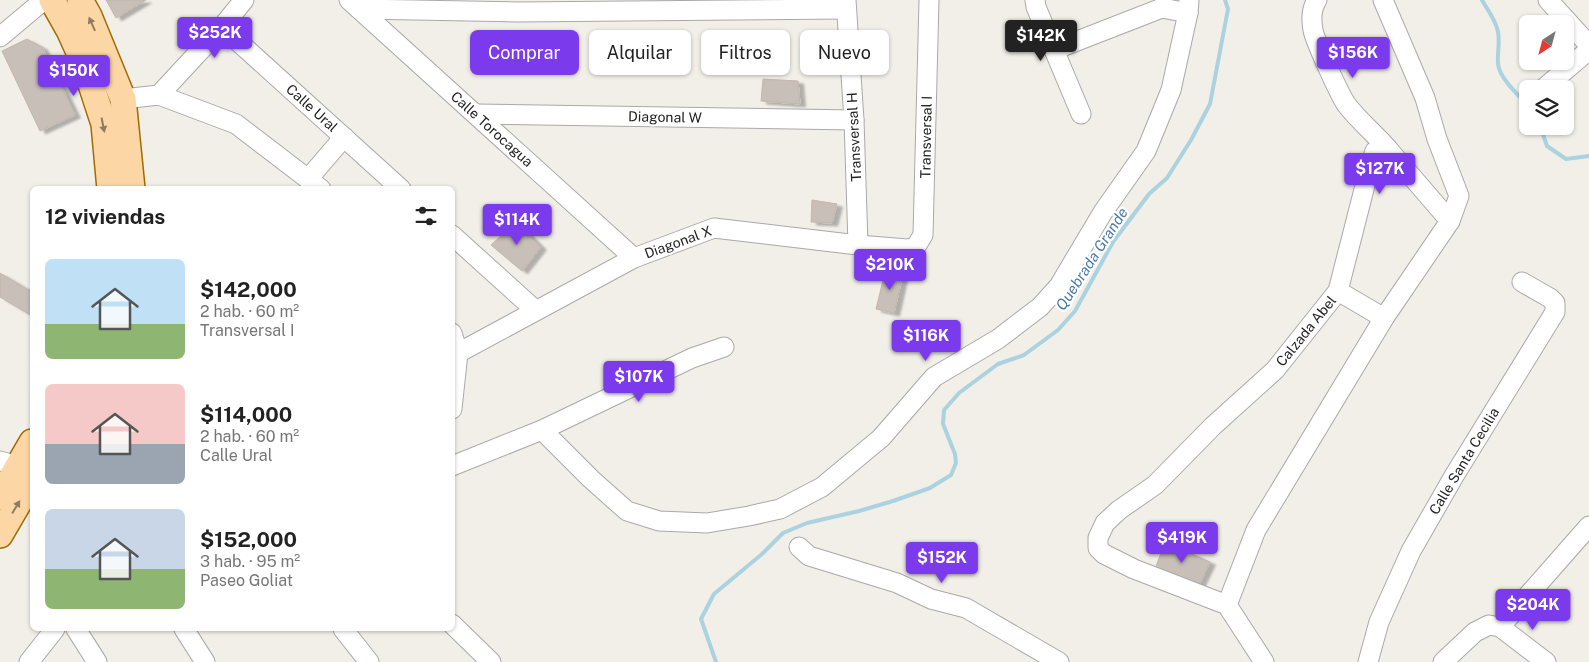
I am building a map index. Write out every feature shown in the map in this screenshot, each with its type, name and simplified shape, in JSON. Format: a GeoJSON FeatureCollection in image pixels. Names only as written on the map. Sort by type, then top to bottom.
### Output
{"type":"FeatureCollection","features":[{"type":"Feature","properties":{"kind":"main road"},"geometry":{"type":"LineString","coordinates":[[52,0],[69,30],[84,63],[104,124],[110,186]]}},
{"type":"Feature","properties":{"kind":"main road"},"geometry":{"type":"LineString","coordinates":[[80,0],[89,16],[123,99],[132,186]]}},
{"type":"Feature","properties":{"kind":"main road"},"geometry":{"type":"LineString","coordinates":[[0,535],[30,447]]}},
{"type":"Feature","properties":{"kind":"main road"},"geometry":{"type":"LineString","coordinates":[[0,497],[21,470]]}},
{"type":"Feature","properties":{"kind":"street"},"geometry":{"type":"LineString","coordinates":[[0,37],[44,0]]}},
{"type":"Feature","properties":{"kind":"street"},"geometry":{"type":"LineString","coordinates":[[159,95],[222,27],[244,0]]}},
{"type":"Feature","properties":{"kind":"street","name":"Transversal I"},"geometry":{"type":"LineString","coordinates":[[920,242],[923,236],[929,0]]}},
{"type":"Feature","properties":{"kind":"street"},"geometry":{"type":"LineString","coordinates":[[1035,0],[1081,114]]}},
{"type":"Feature","properties":{"kind":"street"},"geometry":{"type":"LineString","coordinates":[[1317,0],[1311,17],[1313,32],[1346,103],[1450,222]]}},
{"type":"Feature","properties":{"kind":"street"},"geometry":{"type":"LineString","coordinates":[[1264,662],[1227,605],[1256,530],[1384,318],[1450,222],[1459,196],[1437,139],[1425,98],[1383,0]]}},
{"type":"Feature","properties":{"kind":"street"},"geometry":{"type":"LineString","coordinates":[[1548,0],[1589,46]]}},
{"type":"Feature","properties":{"kind":"street"},"geometry":{"type":"LineString","coordinates":[[354,5],[846,4]]}},
{"type":"Feature","properties":{"kind":"street","name":"Transversal H"},"geometry":{"type":"LineString","coordinates":[[846,4],[854,120],[858,245]]}},
{"type":"Feature","properties":{"kind":"street"},"geometry":{"type":"LineString","coordinates":[[542,430],[591,479],[627,511],[659,521],[707,523],[749,516],[780,509],[822,487],[881,438],[934,377],[998,339],[1040,307],[1059,286],[1103,212],[1146,151],[1171,90],[1189,7],[1158,4],[1054,50]]}},
{"type":"Feature","properties":{"kind":"street","name":"Calle Torocagua"},"geometry":{"type":"LineString","coordinates":[[354,5],[634,258]]}},
{"type":"Feature","properties":{"kind":"street","name":"Calle Ural"},"geometry":{"type":"LineString","coordinates":[[222,27],[398,186]]}},
{"type":"Feature","properties":{"kind":"street"},"geometry":{"type":"LineString","coordinates":[[1554,80],[1589,50]]}},
{"type":"Feature","properties":{"kind":"street"},"geometry":{"type":"LineString","coordinates":[[123,99],[159,95],[236,124],[314,184],[344,137]]}},
{"type":"Feature","properties":{"kind":"street","name":"Diagonal W"},"geometry":{"type":"LineString","coordinates":[[476,114],[854,120]]}},
{"type":"Feature","properties":{"kind":"street","name":"Calzada Abel"},"geometry":{"type":"LineString","coordinates":[[1227,605],[1134,569],[1104,554],[1098,548],[1098,538],[1105,523],[1119,510],[1155,485],[1213,426],[1275,370],[1338,292],[1375,151],[1381,148],[1388,149]]}},
{"type":"Feature","properties":{"kind":"street","name":"Diagonal X"},"geometry":{"type":"LineString","coordinates":[[458,353],[634,258],[714,228],[906,249],[915,248],[920,242]]}},
{"type":"Feature","properties":{"kind":"street"},"geometry":{"type":"LineString","coordinates":[[455,238],[536,310]]}},
{"type":"Feature","properties":{"kind":"street","name":"Calle Santa Cecilia"},"geometry":{"type":"LineString","coordinates":[[1368,662],[1379,622],[1411,551],[1454,476],[1555,312],[1555,303],[1550,298],[1522,282]]}},
{"type":"Feature","properties":{"kind":"street"},"geometry":{"type":"LineString","coordinates":[[1338,292],[1384,318]]}},
{"type":"Feature","properties":{"kind":"street"},"geometry":{"type":"LineString","coordinates":[[455,342],[458,353],[455,381]]}},
{"type":"Feature","properties":{"kind":"street"},"geometry":{"type":"LineString","coordinates":[[455,465],[542,430],[692,358],[724,347]]}},
{"type":"Feature","properties":{"kind":"street"},"geometry":{"type":"LineString","coordinates":[[1500,627],[1589,526]]}},
{"type":"Feature","properties":{"kind":"street"},"geometry":{"type":"LineString","coordinates":[[800,547],[809,556],[898,582],[931,599],[966,608],[1059,662]]}},
{"type":"Feature","properties":{"kind":"street"},"geometry":{"type":"LineString","coordinates":[[1443,662],[1476,632],[1489,625],[1500,627],[1546,662]]}},
{"type":"Feature","properties":{"kind":"street"},"geometry":{"type":"LineString","coordinates":[[455,627],[491,662]]}},
{"type":"Feature","properties":{"kind":"street"},"geometry":{"type":"LineString","coordinates":[[29,662],[53,631]]}},
{"type":"Feature","properties":{"kind":"street"},"geometry":{"type":"LineString","coordinates":[[77,631],[97,662]]}},
{"type":"Feature","properties":{"kind":"street"},"geometry":{"type":"LineString","coordinates":[[185,631],[205,662]]}},
{"type":"Feature","properties":{"kind":"street"},"geometry":{"type":"LineString","coordinates":[[345,631],[369,662]]}},
{"type":"Feature","properties":{"kind":"building"},"geometry":{"type":"Polygon","coordinates":[[[106,0],[146,0],[116,18],[106,0]]]}},
{"type":"Feature","properties":{"kind":"building"},"geometry":{"type":"Polygon","coordinates":[[[27,39],[42,47],[75,115],[40,131],[2,51],[27,39]]]}},
{"type":"Feature","properties":{"kind":"building"},"geometry":{"type":"Polygon","coordinates":[[[763,79],[798,81],[800,104],[761,101],[763,79]]]}},
{"type":"Feature","properties":{"kind":"building"},"geometry":{"type":"Polygon","coordinates":[[[812,200],[837,204],[832,223],[811,222],[812,200]]]}},
{"type":"Feature","properties":{"kind":"building"},"geometry":{"type":"Polygon","coordinates":[[[516,222],[541,247],[522,271],[491,245],[516,222]]]}},
{"type":"Feature","properties":{"kind":"building"},"geometry":{"type":"Polygon","coordinates":[[[886,268],[903,274],[894,313],[876,309],[886,268]]]}},
{"type":"Feature","properties":{"kind":"building"},"geometry":{"type":"Polygon","coordinates":[[[0,273],[30,291],[30,315],[0,297],[0,273]]]}},
{"type":"Feature","properties":{"kind":"building"},"geometry":{"type":"Polygon","coordinates":[[[1165,542],[1210,562],[1199,585],[1155,569],[1165,542]]]}},
{"type":"Feature","properties":{"kind":"waterway","name":"Quebrada Grande"},"geometry":{"type":"LineString","coordinates":[[716,662],[701,619],[714,594],[762,554],[783,533],[807,523],[893,501],[930,488],[951,475],[956,463],[955,454],[943,424],[944,410],[959,393],[998,364],[1024,355],[1058,330],[1075,311],[1113,242],[1149,194],[1167,178],[1191,140],[1210,104],[1228,9],[1225,0]]}},
{"type":"Feature","properties":{"kind":"waterway"},"geometry":{"type":"LineString","coordinates":[[1482,0],[1497,28],[1499,37],[1498,63],[1501,74],[1519,96]]}},
{"type":"Feature","properties":{"kind":"waterway"},"geometry":{"type":"LineString","coordinates":[[1543,135],[1547,146],[1566,159],[1589,156]]}}]}
